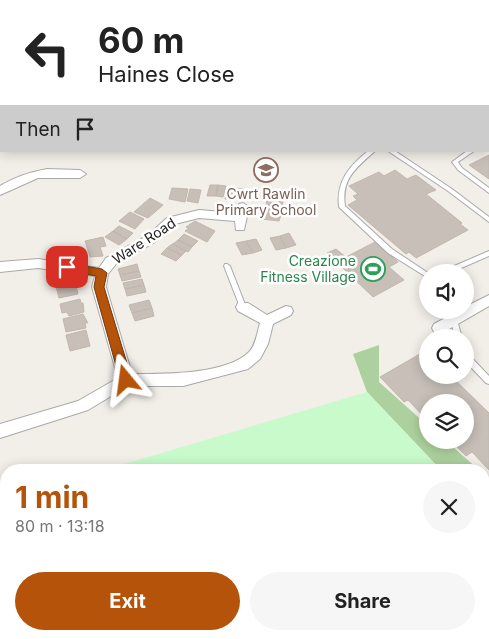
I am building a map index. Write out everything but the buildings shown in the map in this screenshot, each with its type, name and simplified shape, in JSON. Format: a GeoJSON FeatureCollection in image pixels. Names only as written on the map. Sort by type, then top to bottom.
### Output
{"type":"FeatureCollection","features":[{"type":"Feature","properties":{"kind":"street"},"geometry":{"type":"LineString","coordinates":[[0,191],[25,177],[38,173],[54,171],[80,174]]}},
{"type":"Feature","properties":{"kind":"street","name":"Ware Road"},"geometry":{"type":"LineString","coordinates":[[126,380],[99,287],[102,273],[111,261],[151,239],[171,221],[178,218],[199,214],[241,217]]}},
{"type":"Feature","properties":{"kind":"street"},"geometry":{"type":"LineString","coordinates":[[0,267],[16,264],[67,267],[102,273]]}},
{"type":"Feature","properties":{"kind":"street"},"geometry":{"type":"LineString","coordinates":[[439,328],[489,300]]}},
{"type":"Feature","properties":{"kind":"street"},"geometry":{"type":"LineString","coordinates":[[243,308],[266,321]]}},
{"type":"Feature","properties":{"kind":"street"},"geometry":{"type":"LineString","coordinates":[[0,431],[83,406],[126,380],[183,380],[243,365],[257,352],[266,321],[286,311]]}},
{"type":"Feature","properties":{"kind":"lane"},"geometry":{"type":"LineString","coordinates":[[371,152],[357,163],[346,177],[340,197],[342,207],[390,251],[419,270]]}},
{"type":"Feature","properties":{"kind":"lane"},"geometry":{"type":"LineString","coordinates":[[393,152],[442,184],[489,220]]}},
{"type":"Feature","properties":{"kind":"lane"},"geometry":{"type":"LineString","coordinates":[[470,152],[454,162],[489,191]]}},
{"type":"Feature","properties":{"kind":"lane"},"geometry":{"type":"LineString","coordinates":[[465,264],[489,253]]}},
{"type":"Feature","properties":{"kind":"lane"},"geometry":{"type":"LineString","coordinates":[[227,266],[243,308]]}},
{"type":"Feature","properties":{"kind":"lane"},"geometry":{"type":"LineString","coordinates":[[454,320],[456,329]]}},
{"type":"Feature","properties":{"kind":"lane"},"geometry":{"type":"LineString","coordinates":[[474,365],[489,381]]}},
{"type":"Feature","properties":{"kind":"green space"},"geometry":{"type":"Polygon","coordinates":[[[379,345],[379,382],[419,418],[419,447],[367,392],[353,354],[379,345]]]}},
{"type":"Feature","properties":{"kind":"green space"},"geometry":{"type":"Polygon","coordinates":[[[367,392],[419,449],[435,464],[124,464],[367,392]]]}},
{"type":"Feature","properties":{"kind":"green space"},"geometry":{"type":"Polygon","coordinates":[[[421,449],[455,449],[472,464],[435,464],[421,449]]]}},
{"type":"Feature","properties":{"kind":"place","name":"Cwrt Rawlin Primary School"},"geometry":{"type":"Point","coordinates":[266,170]}},
{"type":"Feature","properties":{"kind":"place","name":"Creazione Fitness Village"},"geometry":{"type":"Point","coordinates":[373,269]}},
{"type":"Feature","properties":{"kind":"route"},"geometry":{"type":"LineString","coordinates":[[67,267],[102,273],[99,287],[126,380]]}}]}
